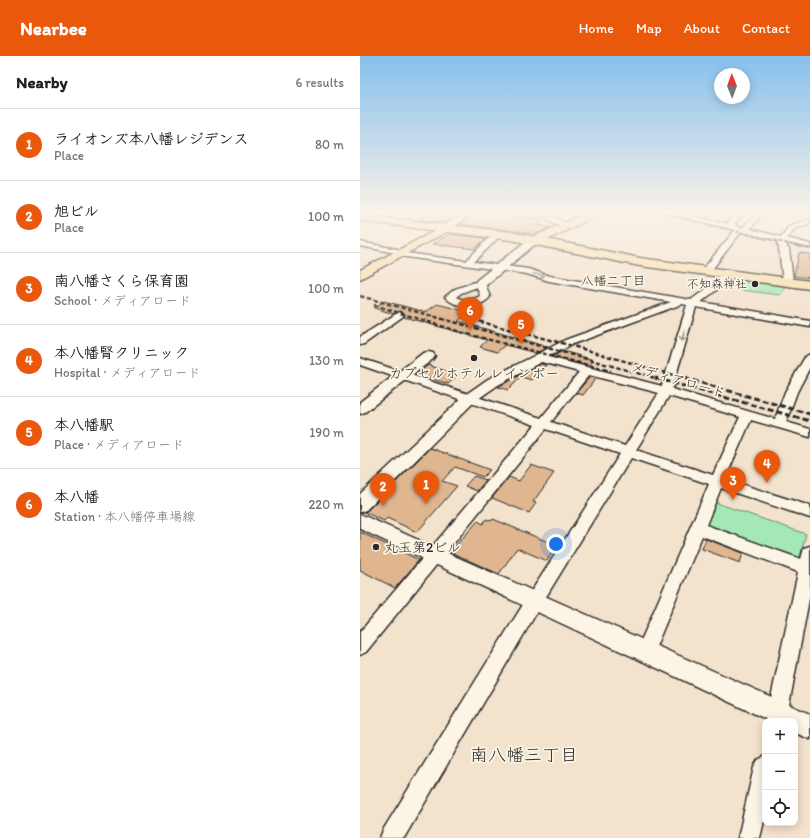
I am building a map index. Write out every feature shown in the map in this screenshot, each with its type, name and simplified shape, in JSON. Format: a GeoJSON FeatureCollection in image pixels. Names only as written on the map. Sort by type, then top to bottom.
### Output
{"type":"FeatureCollection","features":[{"type":"Feature","properties":{"kind":"highway"},"geometry":{"type":"LineString","coordinates":[[577,248],[640,262],[810,284]]}},
{"type":"Feature","properties":{"kind":"main road"},"geometry":{"type":"LineString","coordinates":[[360,275],[408,248]]}},
{"type":"Feature","properties":{"kind":"main road"},"geometry":{"type":"LineString","coordinates":[[481,283],[525,248]]}},
{"type":"Feature","properties":{"kind":"street"},"geometry":{"type":"LineString","coordinates":[[380,248],[467,264],[501,268],[680,302],[810,324]]}},
{"type":"Feature","properties":{"kind":"street"},"geometry":{"type":"LineString","coordinates":[[467,264],[483,248]]}},
{"type":"Feature","properties":{"kind":"street"},"geometry":{"type":"LineString","coordinates":[[707,270],[723,248]]}},
{"type":"Feature","properties":{"kind":"street"},"geometry":{"type":"LineString","coordinates":[[783,248],[788,281]]}},
{"type":"Feature","properties":{"kind":"street"},"geometry":{"type":"LineString","coordinates":[[391,838],[627,450],[666,391],[692,304],[717,285],[726,273]]}},
{"type":"Feature","properties":{"kind":"street"},"geometry":{"type":"LineString","coordinates":[[360,505],[470,398],[493,382],[569,342],[680,302]]}},
{"type":"Feature","properties":{"kind":"street"},"geometry":{"type":"LineString","coordinates":[[360,342],[398,316]]}},
{"type":"Feature","properties":{"kind":"street"},"geometry":{"type":"LineString","coordinates":[[360,409],[428,356]]}},
{"type":"Feature","properties":{"kind":"street"},"geometry":{"type":"LineString","coordinates":[[779,424],[791,392],[810,357]]}},
{"type":"Feature","properties":{"kind":"street","name":"メディアロード"},"geometry":{"type":"LineString","coordinates":[[538,358],[666,391],[810,433]]}},
{"type":"Feature","properties":{"kind":"street"},"geometry":{"type":"LineString","coordinates":[[360,361],[543,424],[627,450],[716,482],[810,512]]}},
{"type":"Feature","properties":{"kind":"street"},"geometry":{"type":"LineString","coordinates":[[360,646],[587,370]]}},
{"type":"Feature","properties":{"kind":"street"},"geometry":{"type":"LineString","coordinates":[[646,650],[716,482],[747,414]]}},
{"type":"Feature","properties":{"kind":"street"},"geometry":{"type":"LineString","coordinates":[[360,520],[434,556],[646,650],[777,716],[810,727]]}},
{"type":"Feature","properties":{"kind":"street"},"geometry":{"type":"LineString","coordinates":[[698,528],[808,560],[777,716]]}},
{"type":"Feature","properties":{"kind":"street"},"geometry":{"type":"LineString","coordinates":[[749,838],[762,780]]}},
{"type":"Feature","properties":{"kind":"green space"},"geometry":{"type":"Polygon","coordinates":[[[745,280],[777,284],[785,287],[780,295],[739,290],[745,280]]]}},
{"type":"Feature","properties":{"kind":"green space"},"geometry":{"type":"Polygon","coordinates":[[[714,502],[806,534],[799,560],[704,526],[714,502]]]}},
{"type":"Feature","properties":{"kind":"building"},"geometry":{"type":"Polygon","coordinates":[[[799,253],[810,254],[810,278],[794,276],[799,253]]]}},
{"type":"Feature","properties":{"kind":"building"},"geometry":{"type":"Polygon","coordinates":[[[384,301],[426,312],[437,304],[469,312],[458,321],[548,347],[536,353],[505,345],[497,352],[480,347],[487,340],[404,317],[405,314],[400,311],[394,314],[374,308],[384,301]]]}},
{"type":"Feature","properties":{"kind":"building"},"geometry":{"type":"Polygon","coordinates":[[[563,351],[594,360],[589,366],[552,357],[563,351]]]}},
{"type":"Feature","properties":{"kind":"building"},"geometry":{"type":"Polygon","coordinates":[[[541,364],[546,365],[532,380],[521,377],[508,390],[498,387],[541,364]]]}},
{"type":"Feature","properties":{"kind":"building"},"geometry":{"type":"Polygon","coordinates":[[[428,365],[458,375],[448,384],[417,374],[428,365]]]}},
{"type":"Feature","properties":{"kind":"building"},"geometry":{"type":"Polygon","coordinates":[[[590,377],[596,378],[583,395],[576,393],[590,377]]]}},
{"type":"Feature","properties":{"kind":"building"},"geometry":{"type":"Polygon","coordinates":[[[430,448],[490,470],[483,477],[455,467],[442,481],[457,486],[417,532],[387,518],[384,521],[364,512],[367,511],[430,448]]]}},
{"type":"Feature","properties":{"kind":"building"},"geometry":{"type":"Polygon","coordinates":[[[531,465],[554,473],[533,502],[536,503],[529,513],[492,498],[509,477],[519,481],[531,465]]]}},
{"type":"Feature","properties":{"kind":"building"},"geometry":{"type":"Polygon","coordinates":[[[474,476],[486,480],[477,491],[465,486],[474,476]]]}},
{"type":"Feature","properties":{"kind":"building"},"geometry":{"type":"Polygon","coordinates":[[[486,519],[491,521],[493,519],[553,544],[551,547],[555,548],[547,561],[517,548],[499,574],[450,552],[478,521],[483,524],[486,519]]]}},
{"type":"Feature","properties":{"kind":"building","name":"丸玉第2ビル"},"geometry":{"type":"Polygon","coordinates":[[[360,532],[419,560],[395,588],[360,570],[360,532]]]}},
{"type":"Feature","properties":{"kind":"building"},"geometry":{"type":"Polygon","coordinates":[[[706,539],[743,553],[740,563],[702,549],[706,539]]]}},
{"type":"Feature","properties":{"kind":"railway"},"geometry":{"type":"LineString","coordinates":[[360,296],[659,379]]}},
{"type":"Feature","properties":{"kind":"railway"},"geometry":{"type":"LineString","coordinates":[[374,305],[467,334],[611,371]]}},
{"type":"Feature","properties":{"kind":"railway"},"geometry":{"type":"LineString","coordinates":[[466,318],[569,345],[687,379]]}},
{"type":"Feature","properties":{"kind":"railway"},"geometry":{"type":"LineString","coordinates":[[655,378],[810,421]]}},
{"type":"Feature","properties":{"kind":"railway"},"geometry":{"type":"LineString","coordinates":[[684,378],[810,414]]}},
{"type":"Feature","properties":{"kind":"place","name":"不知森神社"},"geometry":{"type":"Point","coordinates":[755,284]}},
{"type":"Feature","properties":{"kind":"place","name":"本八幡"},"geometry":{"type":"Point","coordinates":[470,330]}},
{"type":"Feature","properties":{"kind":"place","name":"本八幡駅"},"geometry":{"type":"Point","coordinates":[521,344]}},
{"type":"Feature","properties":{"kind":"place","name":"カプセルホテル レインボー"},"geometry":{"type":"Point","coordinates":[474,358]}},
{"type":"Feature","properties":{"kind":"place","name":"本八幡腎クリニック"},"geometry":{"type":"Point","coordinates":[767,483]}},
{"type":"Feature","properties":{"kind":"place","name":"南八幡さくら保育園"},"geometry":{"type":"Point","coordinates":[733,500]}},
{"type":"Feature","properties":{"kind":"place","name":"ライオンズ本八幡レジデンス"},"geometry":{"type":"Point","coordinates":[426,504]}},
{"type":"Feature","properties":{"kind":"place","name":"旭ビル"},"geometry":{"type":"Point","coordinates":[383,506]}},
{"type":"Feature","properties":{"kind":"place","name":"丸玉第2ビル"},"geometry":{"type":"Point","coordinates":[376,547]}},
{"type":"Feature","properties":{"kind":"district","name":"八幡二丁目"},"geometry":{"type":"Point","coordinates":[613,280]}},
{"type":"Feature","properties":{"kind":"district","name":"南八幡三丁目"},"geometry":{"type":"Point","coordinates":[524,755]}}]}
